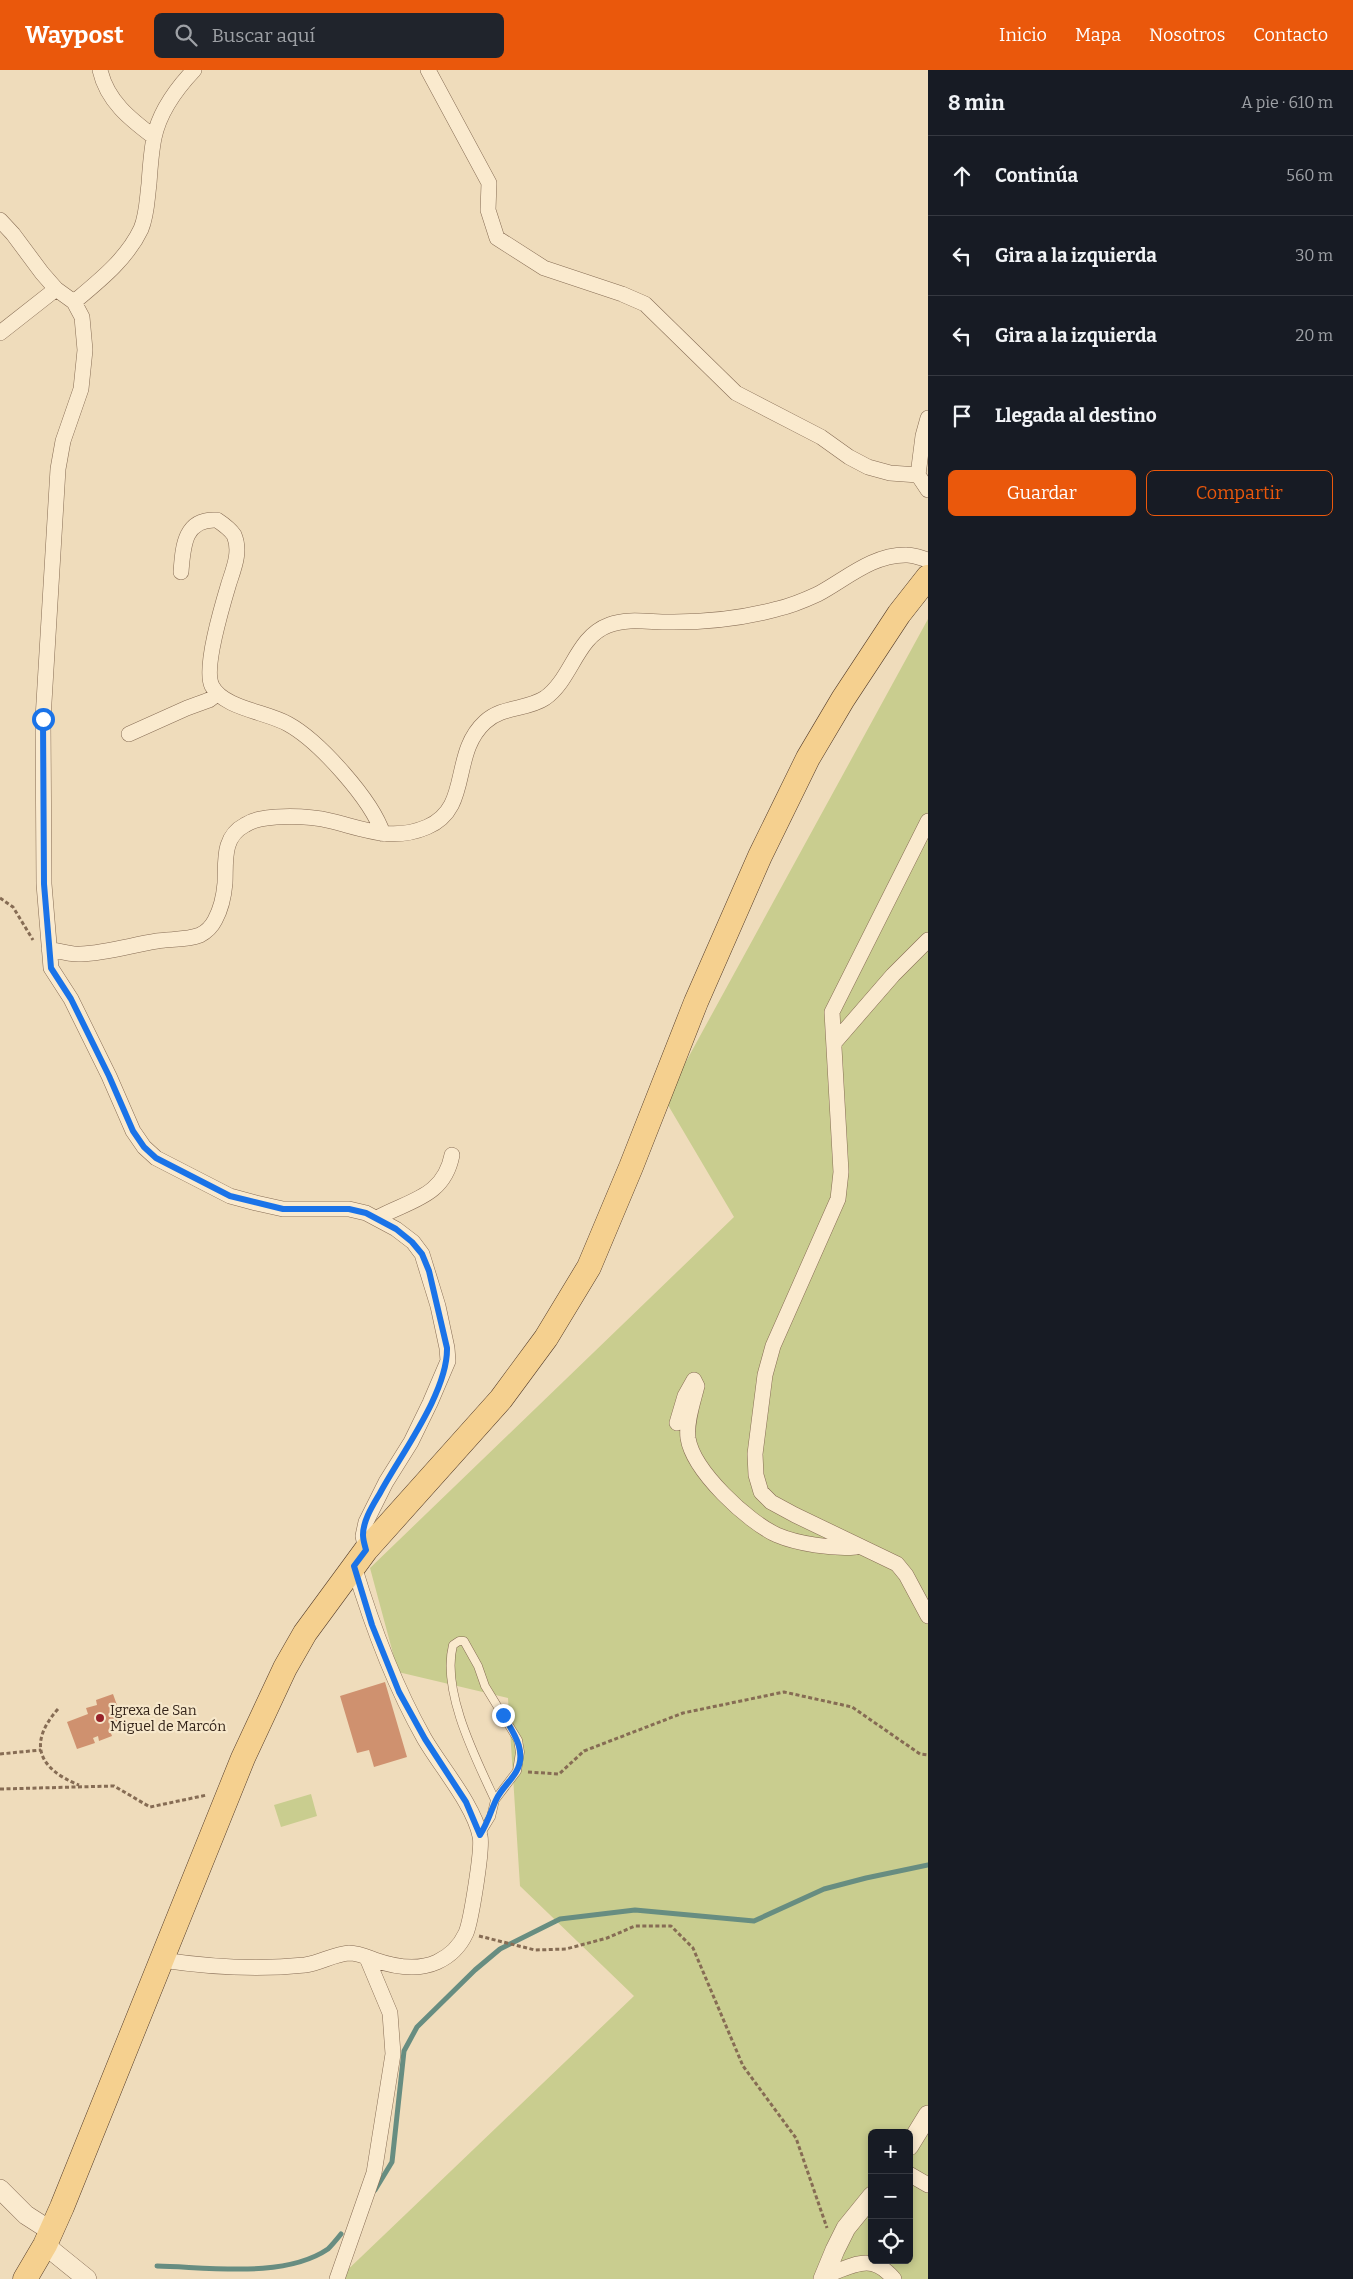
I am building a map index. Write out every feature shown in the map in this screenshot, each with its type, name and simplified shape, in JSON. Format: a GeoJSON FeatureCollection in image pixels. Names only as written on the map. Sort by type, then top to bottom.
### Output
{"type":"FeatureCollection","features":[{"type":"Feature","properties":{"kind":"main road"},"geometry":{"type":"LineString","coordinates":[[25,2279],[48,2238],[243,1758],[269,1701],[305,1633],[360,1558],[501,1399],[546,1338],[589,1266],[631,1167],[696,1002],[760,856],[808,758],[843,699],[899,614],[928,577]]}},
{"type":"Feature","properties":{"kind":"street"},"geometry":{"type":"LineString","coordinates":[[100,70],[110,94],[118,107],[154,137]]}},
{"type":"Feature","properties":{"kind":"street"},"geometry":{"type":"LineString","coordinates":[[74,302],[98,282],[128,250],[141,228],[146,211],[154,137],[168,104],[181,83],[194,70]]}},
{"type":"Feature","properties":{"kind":"street"},"geometry":{"type":"LineString","coordinates":[[428,70],[489,183],[488,210],[497,238],[544,268],[622,294],[645,304],[736,393],[821,436],[849,457],[868,467],[890,473],[918,475]]}},
{"type":"Feature","properties":{"kind":"street"},"geometry":{"type":"LineString","coordinates":[[0,220],[56,289],[74,302],[82,317],[85,350],[81,390],[63,441],[58,469],[43,719],[44,884],[42,946],[56,978],[71,999],[109,1076],[133,1131],[144,1147],[156,1158],[230,1196],[283,1209],[349,1209],[377,1218],[412,1242],[422,1254],[429,1271],[447,1348],[448,1361],[434,1395],[411,1442],[386,1482],[366,1522],[360,1558],[372,1625],[399,1692],[425,1739],[466,1802],[480,1835],[481,1850],[466,1932],[456,1950],[438,1962],[415,1968],[388,1965],[348,1953],[305,1965],[227,1967],[162,1960]]}},
{"type":"Feature","properties":{"kind":"street"},"geometry":{"type":"LineString","coordinates":[[0,333],[56,289]]}},
{"type":"Feature","properties":{"kind":"street"},"geometry":{"type":"LineString","coordinates":[[928,418],[923,436],[918,475],[928,490]]}},
{"type":"Feature","properties":{"kind":"street"},"geometry":{"type":"LineString","coordinates":[[181,572],[186,537],[199,522],[208,519],[217,520],[234,536],[237,560],[222,610],[209,672],[210,682],[217,694],[226,701],[266,714],[288,724],[313,741],[376,817],[382,834]]}},
{"type":"Feature","properties":{"kind":"street"},"geometry":{"type":"LineString","coordinates":[[42,946],[79,954],[199,935],[215,920],[222,902],[225,886],[225,852],[229,841],[235,831],[246,824],[263,818],[290,816],[328,820],[367,832],[382,834],[422,829],[437,823],[448,812],[454,801],[464,753],[476,732],[486,720],[501,711],[533,703],[545,697],[557,686],[584,643],[595,632],[608,625],[622,621],[722,620],[774,610],[817,594],[870,564],[887,557],[908,555],[928,560]]}},
{"type":"Feature","properties":{"kind":"street"},"geometry":{"type":"LineString","coordinates":[[129,734],[209,700],[217,694]]}},
{"type":"Feature","properties":{"kind":"street"},"geometry":{"type":"LineString","coordinates":[[928,820],[832,1012],[841,1172],[838,1199],[773,1346],[765,1375],[755,1454],[756,1475],[761,1492],[772,1502],[858,1547],[897,1564],[906,1574],[928,1616]]}},
{"type":"Feature","properties":{"kind":"street"},"geometry":{"type":"LineString","coordinates":[[834,1043],[892,975],[928,940]]}},
{"type":"Feature","properties":{"kind":"street"},"geometry":{"type":"LineString","coordinates":[[377,1218],[414,1202],[433,1190],[446,1177],[452,1155]]}},
{"type":"Feature","properties":{"kind":"street"},"geometry":{"type":"LineString","coordinates":[[677,1423],[685,1396],[694,1380],[697,1386],[689,1420],[688,1438],[696,1460],[709,1479],[743,1511],[778,1535],[818,1545],[840,1548],[858,1547]]}},
{"type":"Feature","properties":{"kind":"street"},"geometry":{"type":"LineString","coordinates":[[337,2279],[374,2173],[393,2054],[390,2013],[384,1994],[367,1958]]}},
{"type":"Feature","properties":{"kind":"street"},"geometry":{"type":"LineString","coordinates":[[913,2140],[928,2116]]}},
{"type":"Feature","properties":{"kind":"street"},"geometry":{"type":"LineString","coordinates":[[913,2176],[928,2185]]}},
{"type":"Feature","properties":{"kind":"street"},"geometry":{"type":"LineString","coordinates":[[0,2190],[88,2279]]}},
{"type":"Feature","properties":{"kind":"street"},"geometry":{"type":"LineString","coordinates":[[833,2269],[846,2228],[868,2201]]}},
{"type":"Feature","properties":{"kind":"street"},"geometry":{"type":"LineString","coordinates":[[833,2269],[864,2262],[874,2263],[885,2268],[894,2279]]}},
{"type":"Feature","properties":{"kind":"lane"},"geometry":{"type":"LineString","coordinates":[[480,1835],[491,1817],[495,1800],[517,1771],[520,1762],[518,1740],[485,1686],[478,1666],[464,1642],[459,1641],[452,1645],[450,1656],[450,1672],[458,1708],[466,1737],[495,1800]]}},
{"type":"Feature","properties":{"kind":"path"},"geometry":{"type":"LineString","coordinates":[[0,898],[13,907],[42,946]]}},
{"type":"Feature","properties":{"kind":"path"},"geometry":{"type":"LineString","coordinates":[[517,1771],[559,1774],[584,1751],[683,1713],[784,1692],[852,1708],[920,1754],[928,1755]]}},
{"type":"Feature","properties":{"kind":"path"},"geometry":{"type":"LineString","coordinates":[[58,1709],[48,1720],[42,1732],[40,1750],[42,1758],[51,1770],[62,1778],[82,1786]]}},
{"type":"Feature","properties":{"kind":"path"},"geometry":{"type":"LineString","coordinates":[[0,1754],[40,1750]]}},
{"type":"Feature","properties":{"kind":"path"},"geometry":{"type":"LineString","coordinates":[[0,1789],[114,1786],[150,1807],[190,1797],[215,1794]]}},
{"type":"Feature","properties":{"kind":"path"},"geometry":{"type":"LineString","coordinates":[[466,1932],[506,1944],[535,1950],[566,1949],[607,1938],[635,1926],[671,1926],[694,1948],[743,2066],[796,2138],[833,2269]]}},
{"type":"Feature","properties":{"kind":"green space"},"geometry":{"type":"Polygon","coordinates":[[[928,619],[928,2279],[338,2279],[634,1996],[520,1886],[508,1698],[398,1672],[370,1568],[734,1217],[665,1100],[928,619]]]}},
{"type":"Feature","properties":{"kind":"green space"},"geometry":{"type":"Polygon","coordinates":[[[311,1794],[317,1816],[281,1827],[274,1805],[311,1794]]]}},
{"type":"Feature","properties":{"kind":"building"},"geometry":{"type":"Polygon","coordinates":[[[385,1682],[407,1757],[374,1767],[369,1750],[357,1753],[340,1696],[385,1682]]]}},
{"type":"Feature","properties":{"kind":"building","name":"Igrexa de San Miguel de Marcón"},"geometry":{"type":"Polygon","coordinates":[[[113,1694],[123,1722],[109,1728],[112,1736],[99,1741],[98,1736],[93,1738],[95,1743],[77,1749],[67,1722],[88,1714],[86,1708],[97,1705],[96,1700],[113,1694]]]}},
{"type":"Feature","properties":{"kind":"waterway"},"geometry":{"type":"LineString","coordinates":[[375,2190],[392,2162],[404,2051],[417,2027],[475,1970],[500,1949],[560,1919],[635,1910],[754,1921],[824,1889],[928,1865]]}},
{"type":"Feature","properties":{"kind":"waterway"},"geometry":{"type":"LineString","coordinates":[[157,2266],[222,2269],[268,2268],[310,2258],[328,2249],[341,2234]]}},
{"type":"Feature","properties":{"kind":"place","name":"Igrexa de San Miguel de Marcón"},"geometry":{"type":"Point","coordinates":[100,1718]}},
{"type":"Feature","properties":{"kind":"route"},"geometry":{"type":"LineString","coordinates":[[43,719],[44,884],[51,968],[71,999],[109,1076],[133,1131],[144,1147],[156,1158],[230,1196],[283,1209],[349,1209],[366,1213],[396,1229],[412,1242],[422,1254],[429,1271],[447,1348],[448,1361],[411,1442],[374,1503],[366,1522],[363,1536],[366,1550],[354,1566],[372,1625],[399,1692],[425,1739],[466,1802],[480,1835],[491,1817],[495,1800],[517,1771],[520,1762],[518,1740],[503,1715]]}}]}
